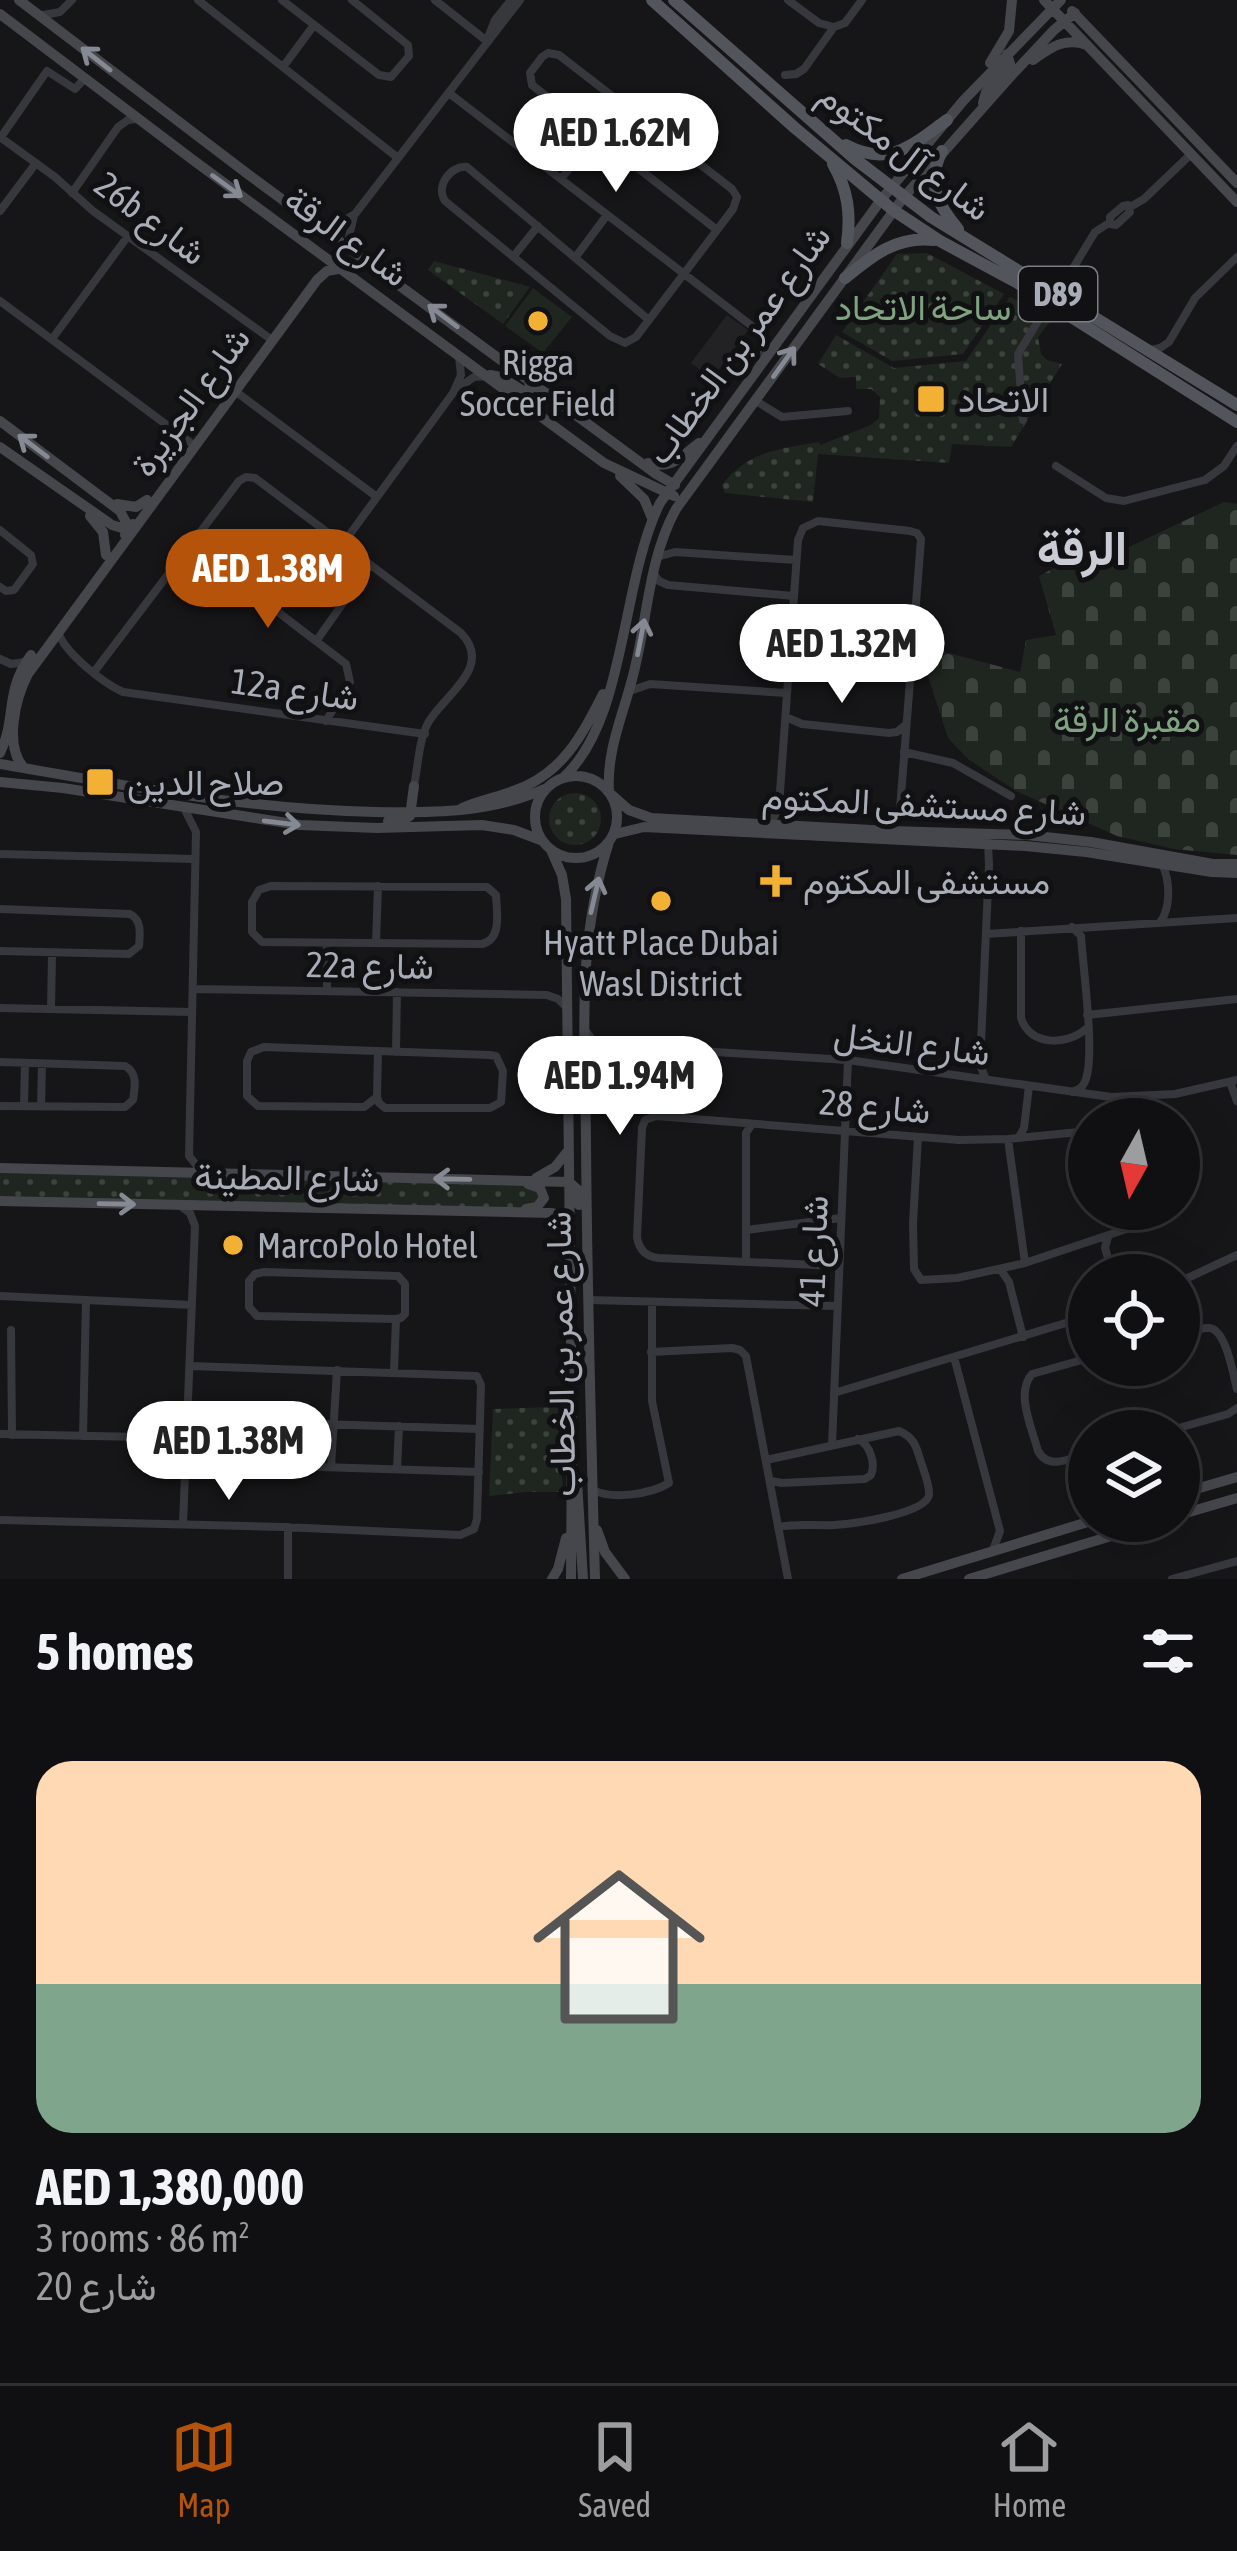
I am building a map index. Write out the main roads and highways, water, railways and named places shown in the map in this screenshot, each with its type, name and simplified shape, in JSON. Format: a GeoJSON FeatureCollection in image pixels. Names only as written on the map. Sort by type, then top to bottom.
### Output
{"type":"FeatureCollection","features":[{"type":"Feature","properties":{"kind":"main road","name":"شارع الرقة"},"geometry":{"type":"LineString","coordinates":[[19,0],[670,488]]}},
{"type":"Feature","properties":{"kind":"main road","name":"شارع آل مكتوم"},"geometry":{"type":"LineString","coordinates":[[652,0],[893,211],[940,241],[1149,350],[1237,422]]}},
{"type":"Feature","properties":{"kind":"main road","name":"شارع آل مكتوم"},"geometry":{"type":"LineString","coordinates":[[674,0],[903,197],[1053,298],[1187,381],[1237,405]]}},
{"type":"Feature","properties":{"kind":"main road"},"geometry":{"type":"LineString","coordinates":[[972,91],[1006,40],[1012,0]]}},
{"type":"Feature","properties":{"kind":"main road"},"geometry":{"type":"LineString","coordinates":[[1053,3],[1237,183]]}},
{"type":"Feature","properties":{"kind":"main road","name":"شارع عمر بن الخطاب"},"geometry":{"type":"LineString","coordinates":[[563,778],[593,738],[613,675],[635,570],[652,520],[670,488],[847,243],[947,120],[1053,3]]}},
{"type":"Feature","properties":{"kind":"main road","name":"شارع الرقة"},"geometry":{"type":"LineString","coordinates":[[0,14],[604,463],[630,477],[670,488]]}},
{"type":"Feature","properties":{"kind":"main road"},"geometry":{"type":"LineString","coordinates":[[1070,17],[1089,46],[1237,198]]}},
{"type":"Feature","properties":{"kind":"main road","name":"شارع عمر بن الخطاب"},"geometry":{"type":"LineString","coordinates":[[610,794],[612,746],[668,523],[903,197],[1070,17]]}},
{"type":"Feature","properties":{"kind":"main road"},"geometry":{"type":"LineString","coordinates":[[1011,76],[1056,45],[1072,41],[1089,46]]}},
{"type":"Feature","properties":{"kind":"main road"},"geometry":{"type":"LineString","coordinates":[[983,106],[986,92],[1010,64],[1007,54]]}},
{"type":"Feature","properties":{"kind":"main road"},"geometry":{"type":"LineString","coordinates":[[88,80],[105,85],[138,109],[147,106],[148,99]]}},
{"type":"Feature","properties":{"kind":"main road"},"geometry":{"type":"LineString","coordinates":[[829,136],[861,152],[884,155],[908,148],[947,120]]}},
{"type":"Feature","properties":{"kind":"main road"},"geometry":{"type":"LineString","coordinates":[[193,160],[194,149],[201,147],[249,175]]}},
{"type":"Feature","properties":{"kind":"main road"},"geometry":{"type":"LineString","coordinates":[[942,151],[934,170],[934,191],[942,209],[967,239]]}},
{"type":"Feature","properties":{"kind":"main road"},"geometry":{"type":"LineString","coordinates":[[825,154],[846,191],[847,243]]}},
{"type":"Feature","properties":{"kind":"main road"},"geometry":{"type":"LineString","coordinates":[[845,278],[889,246],[913,239],[940,241]]}},
{"type":"Feature","properties":{"kind":"main road","name":"شارع الجزيرة"},"geometry":{"type":"LineString","coordinates":[[0,753],[16,679],[26,662],[314,276],[313,248]]}},
{"type":"Feature","properties":{"kind":"main road","name":"شارع الجزيرة"},"geometry":{"type":"LineString","coordinates":[[270,339],[321,274],[341,269]]}},
{"type":"Feature","properties":{"kind":"main road"},"geometry":{"type":"LineString","coordinates":[[487,376],[501,377],[523,391],[530,388],[530,381]]}},
{"type":"Feature","properties":{"kind":"main road"},"geometry":{"type":"LineString","coordinates":[[0,421],[133,524]]}},
{"type":"Feature","properties":{"kind":"main road"},"geometry":{"type":"LineString","coordinates":[[634,457],[654,466],[669,465],[707,439]]}},
{"type":"Feature","properties":{"kind":"main road","name":"شارع الجزيرة"},"geometry":{"type":"LineString","coordinates":[[133,524],[192,444]]}},
{"type":"Feature","properties":{"kind":"main road"},"geometry":{"type":"LineString","coordinates":[[2,449],[89,508],[98,506],[97,498],[74,477]]}},
{"type":"Feature","properties":{"kind":"main road"},"geometry":{"type":"LineString","coordinates":[[2,449],[112,525],[133,524]]}},
{"type":"Feature","properties":{"kind":"main road"},"geometry":{"type":"LineString","coordinates":[[604,463],[644,499],[652,520]]}},
{"type":"Feature","properties":{"kind":"main road"},"geometry":{"type":"LineString","coordinates":[[86,486],[122,506],[136,507],[147,500]]}},
{"type":"Feature","properties":{"kind":"main road"},"geometry":{"type":"LineString","coordinates":[[670,488],[686,495]]}},
{"type":"Feature","properties":{"kind":"main road"},"geometry":{"type":"LineString","coordinates":[[71,497],[99,526],[106,555]]}},
{"type":"Feature","properties":{"kind":"main road"},"geometry":{"type":"LineString","coordinates":[[0,782],[299,825],[482,825],[514,830],[562,856],[588,857],[612,838],[618,821],[610,794],[584,776],[563,778],[506,803],[412,813],[261,804],[3,767],[22,687],[133,524]]}},
{"type":"Feature","properties":{"kind":"main road"},"geometry":{"type":"LineString","coordinates":[[453,812],[520,789],[558,765],[580,738],[613,675]]}},
{"type":"Feature","properties":{"kind":"main road"},"geometry":{"type":"LineString","coordinates":[[13,740],[15,756],[24,769]]}},
{"type":"Feature","properties":{"kind":"main road"},"geometry":{"type":"LineString","coordinates":[[338,827],[350,822],[402,821],[412,813],[414,786]]}},
{"type":"Feature","properties":{"kind":"main road"},"geometry":{"type":"LineString","coordinates":[[547,788],[535,813],[538,833],[547,846]]}},
{"type":"Feature","properties":{"kind":"main road","name":"شارع مستشفى المكتوم"},"geometry":{"type":"LineString","coordinates":[[610,794],[629,810],[651,818],[890,831],[1237,869]]}},
{"type":"Feature","properties":{"kind":"main road","name":"شارع مستشفى المكتوم"},"geometry":{"type":"LineString","coordinates":[[612,838],[644,827],[991,840],[1059,838],[1237,869]]}},
{"type":"Feature","properties":{"kind":"main road","name":"شارع عمر بن الخطاب"},"geometry":{"type":"LineString","coordinates":[[595,1579],[585,965],[596,889],[612,838]]}},
{"type":"Feature","properties":{"kind":"main road","name":"شارع عمر بن الخطاب"},"geometry":{"type":"LineString","coordinates":[[547,846],[565,887],[572,1579]]}},
{"type":"Feature","properties":{"kind":"main road"},"geometry":{"type":"LineString","coordinates":[[521,1180],[548,1172],[568,1149]]}},
{"type":"Feature","properties":{"kind":"main road","name":"شارع المطينة"},"geometry":{"type":"LineString","coordinates":[[0,1168],[568,1181]]}},
{"type":"Feature","properties":{"kind":"main road"},"geometry":{"type":"LineString","coordinates":[[457,1211],[531,1209],[544,1198],[536,1185],[488,1180]]}},
{"type":"Feature","properties":{"kind":"main road"},"geometry":{"type":"LineString","coordinates":[[568,1181],[578,1190],[586,1244]]}},
{"type":"Feature","properties":{"kind":"main road","name":"شارع المطينة"},"geometry":{"type":"LineString","coordinates":[[0,1201],[559,1214],[569,1223]]}},
{"type":"Feature","properties":{"kind":"main road"},"geometry":{"type":"LineString","coordinates":[[572,1460],[579,1492],[583,1579]]}},
{"type":"Feature","properties":{"kind":"main road"},"geometry":{"type":"LineString","coordinates":[[1200,1488],[1237,1477]]}},
{"type":"Feature","properties":{"kind":"main road"},"geometry":{"type":"LineString","coordinates":[[1200,1509],[1237,1498]]}},
{"type":"Feature","properties":{"kind":"main road"},"geometry":{"type":"LineString","coordinates":[[552,1579],[562,1558],[571,1511]]}},
{"type":"Feature","properties":{"kind":"main road"},"geometry":{"type":"LineString","coordinates":[[593,1515],[605,1552],[625,1579]]}},
{"type":"Feature","properties":{"kind":"main road"},"geometry":{"type":"LineString","coordinates":[[902,1579],[1068,1528]]}},
{"type":"Feature","properties":{"kind":"main road"},"geometry":{"type":"LineString","coordinates":[[969,1579],[1091,1542]]}},
{"type":"Feature","properties":{"kind":"place","name":"Rigga Soccer Field"},"geometry":{"type":"Point","coordinates":[538,321]}},
{"type":"Feature","properties":{"kind":"place","name":"الاتحاد"},"geometry":{"type":"Point","coordinates":[931,399]}},
{"type":"Feature","properties":{"kind":"place","name":"صلاح الدين"},"geometry":{"type":"Point","coordinates":[100,782]}},
{"type":"Feature","properties":{"kind":"place","name":"مستشفى المكتوم"},"geometry":{"type":"Point","coordinates":[776,881]}},
{"type":"Feature","properties":{"kind":"place","name":"Hyatt Place Dubai Wasl District"},"geometry":{"type":"Point","coordinates":[661,901]}},
{"type":"Feature","properties":{"kind":"place","name":"MarcoPolo Hotel"},"geometry":{"type":"Point","coordinates":[233,1245]}},
{"type":"Feature","properties":{"kind":"district","name":"الرقة"},"geometry":{"type":"Point","coordinates":[1082,548]}},
{"type":"Feature","properties":{"kind":"park label","name":"ساحة الاتحاد"},"geometry":{"type":"Point","coordinates":[923,307]}},
{"type":"Feature","properties":{"kind":"park label","name":"مقبرة الرقة"},"geometry":{"type":"Point","coordinates":[1127,719]}}]}
